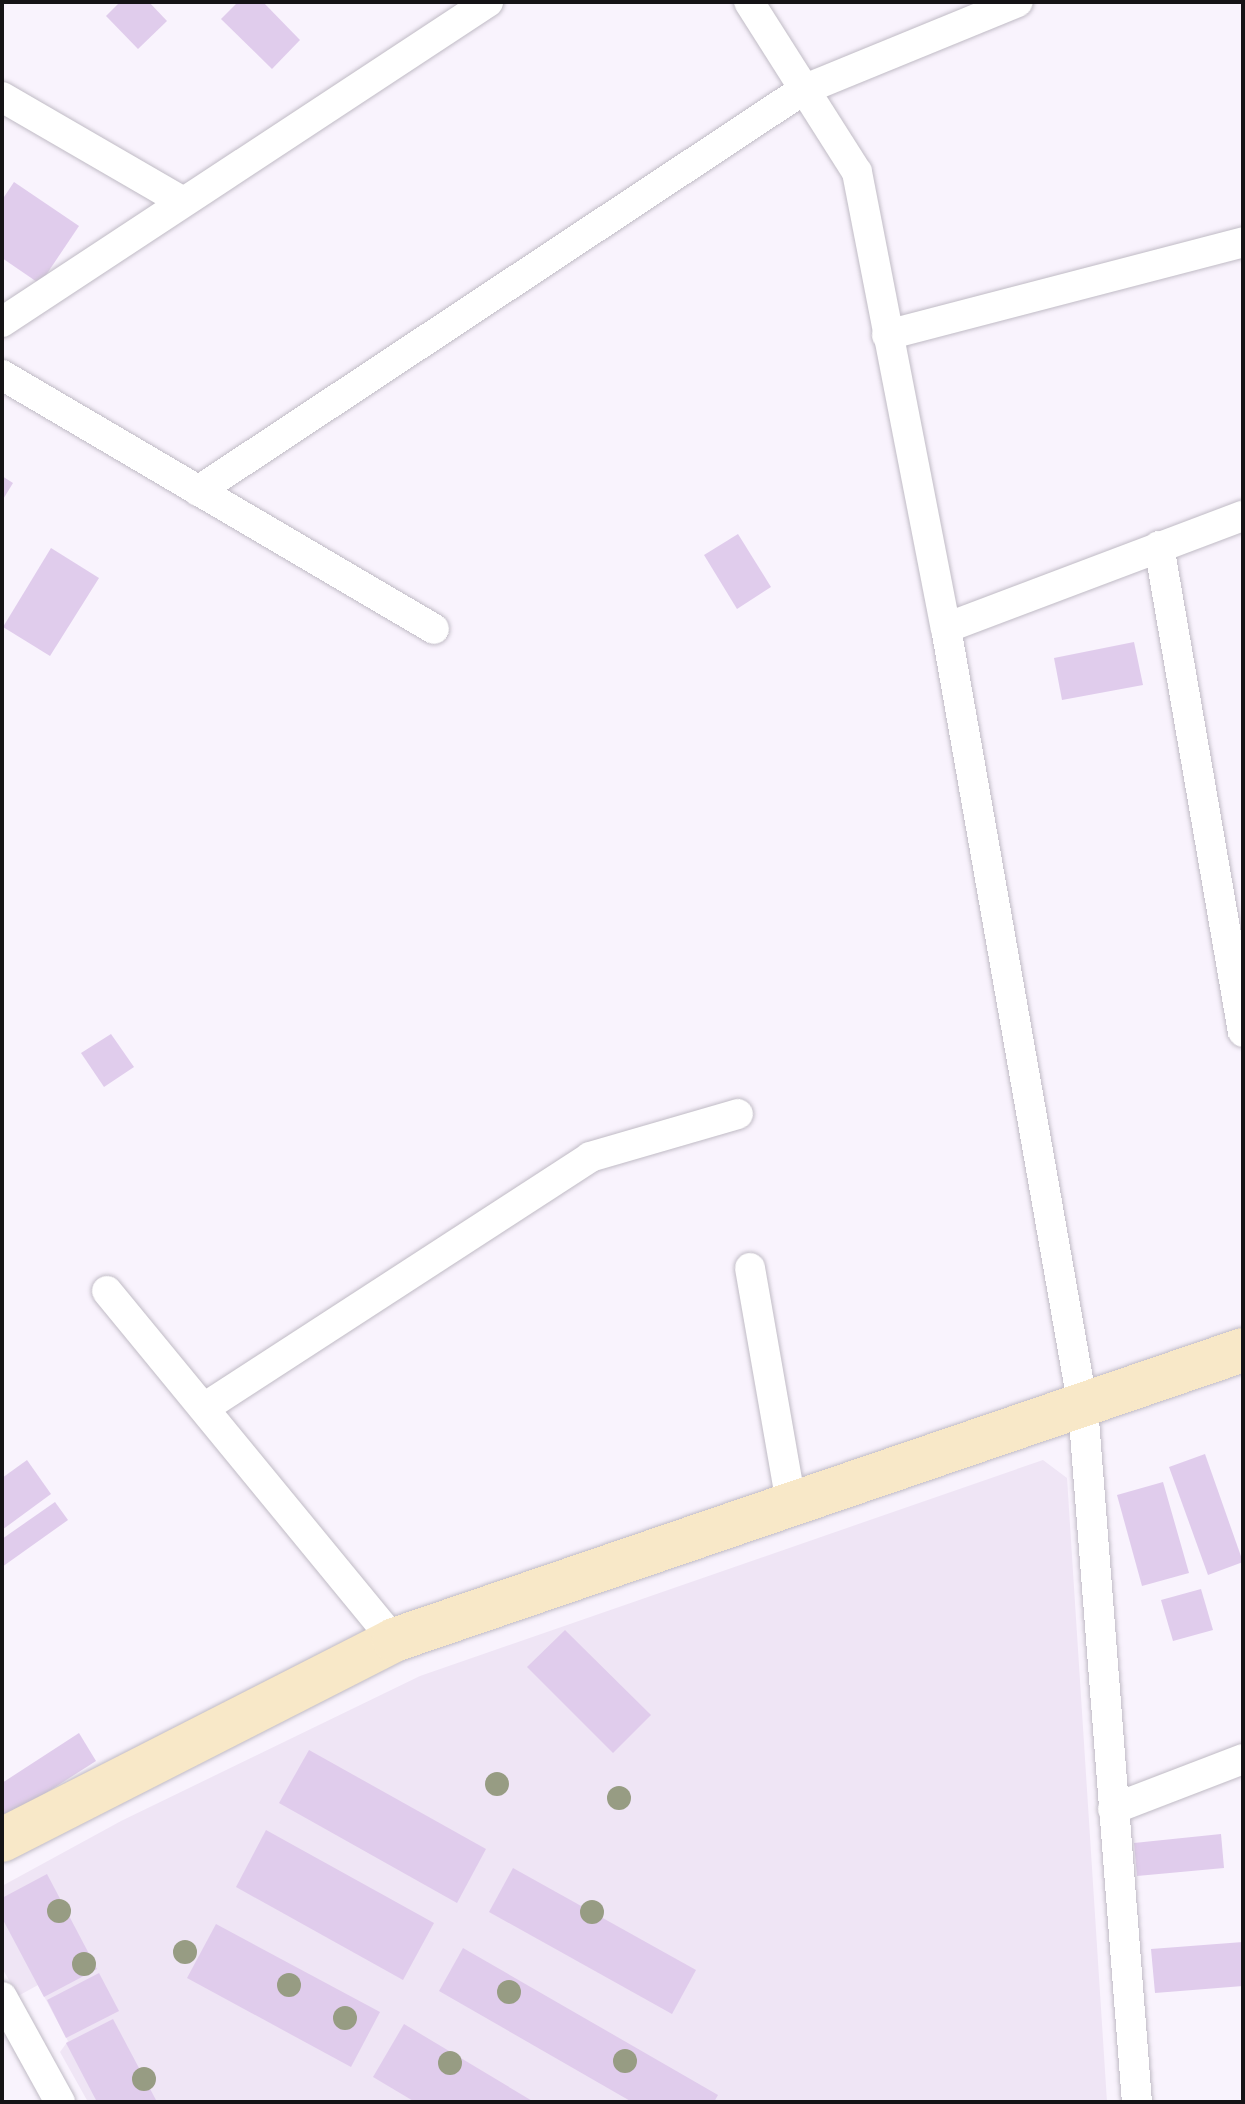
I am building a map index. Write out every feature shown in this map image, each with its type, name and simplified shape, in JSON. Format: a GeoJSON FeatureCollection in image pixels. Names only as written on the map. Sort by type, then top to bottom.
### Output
{"type":"FeatureCollection","features":[{"type":"Feature","properties":{"kind":"street"},"geometry":{"type":"LineString","coordinates":[[749,2],[857,172],[946,628],[1083,1407],[1137,2102]]}},
{"type":"Feature","properties":{"kind":"street"},"geometry":{"type":"LineString","coordinates":[[198,491],[803,90],[1018,2]]}},
{"type":"Feature","properties":{"kind":"street"},"geometry":{"type":"LineString","coordinates":[[2,322],[469,7]]}},
{"type":"Feature","properties":{"kind":"street"},"geometry":{"type":"LineString","coordinates":[[2,97],[183,202]]}},
{"type":"Feature","properties":{"kind":"street"},"geometry":{"type":"LineString","coordinates":[[887,335],[1243,242]]}},
{"type":"Feature","properties":{"kind":"street"},"geometry":{"type":"LineString","coordinates":[[2,375],[434,629]]}},
{"type":"Feature","properties":{"kind":"street"},"geometry":{"type":"LineString","coordinates":[[946,628],[1243,516]]}},
{"type":"Feature","properties":{"kind":"street"},"geometry":{"type":"LineString","coordinates":[[1159,546],[1243,1032]]}},
{"type":"Feature","properties":{"kind":"street"},"geometry":{"type":"LineString","coordinates":[[204,1408],[590,1157],[738,1114]]}},
{"type":"Feature","properties":{"kind":"street"},"geometry":{"type":"LineString","coordinates":[[750,1268],[792,1508]]}},
{"type":"Feature","properties":{"kind":"street"},"geometry":{"type":"LineString","coordinates":[[107,1291],[394,1640]]}},
{"type":"Feature","properties":{"kind":"street"},"geometry":{"type":"LineString","coordinates":[[2,1840],[394,1640],[792,1508],[1243,1350]]}},
{"type":"Feature","properties":{"kind":"street"},"geometry":{"type":"LineString","coordinates":[[1113,1809],[1243,1759]]}},
{"type":"Feature","properties":{"kind":"street"},"geometry":{"type":"LineString","coordinates":[[2,1997],[60,2102]]}},
{"type":"Feature","properties":{"kind":"shaded area"},"geometry":{"type":"Polygon","coordinates":[[[1043,1460],[1067,1478],[1107,2102],[88,2102],[60,2052],[68,2041],[38,1985],[18,1996],[2,1968],[2,1886],[121,1821],[420,1676],[1043,1460]]]}},
{"type":"Feature","properties":{"kind":"building"},"geometry":{"type":"Polygon","coordinates":[[[120,2],[149,2],[167,21],[138,49],[106,16],[120,2]]]}},
{"type":"Feature","properties":{"kind":"building"},"geometry":{"type":"Polygon","coordinates":[[[238,2],[263,2],[300,40],[272,69],[221,19],[238,2]]]}},
{"type":"Feature","properties":{"kind":"building"},"geometry":{"type":"Polygon","coordinates":[[[14,182],[79,226],[40,284],[2,258],[2,200],[14,182]]]}},
{"type":"Feature","properties":{"kind":"building"},"geometry":{"type":"Polygon","coordinates":[[[2,476],[13,483],[2,501],[2,476]]]}},
{"type":"Feature","properties":{"kind":"building"},"geometry":{"type":"Polygon","coordinates":[[[738,534],[771,587],[737,609],[704,555],[738,534]]]}},
{"type":"Feature","properties":{"kind":"building"},"geometry":{"type":"Polygon","coordinates":[[[51,548],[99,578],[50,656],[3,627],[51,548]]]}},
{"type":"Feature","properties":{"kind":"building"},"geometry":{"type":"Polygon","coordinates":[[[1134,642],[1143,685],[1062,700],[1054,658],[1134,642]]]}},
{"type":"Feature","properties":{"kind":"building"},"geometry":{"type":"Polygon","coordinates":[[[111,1034],[134,1067],[104,1087],[81,1053],[111,1034]]]}},
{"type":"Feature","properties":{"kind":"building"},"geometry":{"type":"Polygon","coordinates":[[[1205,1454],[1243,1562],[1208,1575],[1169,1467],[1205,1454]]]}},
{"type":"Feature","properties":{"kind":"building"},"geometry":{"type":"Polygon","coordinates":[[[27,1460],[51,1494],[2,1530],[2,1478],[27,1460]]]}},
{"type":"Feature","properties":{"kind":"building"},"geometry":{"type":"Polygon","coordinates":[[[1163,1482],[1189,1573],[1142,1586],[1117,1495],[1163,1482]]]}},
{"type":"Feature","properties":{"kind":"building"},"geometry":{"type":"Polygon","coordinates":[[[55,1502],[68,1520],[2,1567],[2,1539],[55,1502]]]}},
{"type":"Feature","properties":{"kind":"building"},"geometry":{"type":"Polygon","coordinates":[[[1201,1589],[1213,1630],[1173,1641],[1161,1600],[1201,1589]]]}},
{"type":"Feature","properties":{"kind":"building"},"geometry":{"type":"Polygon","coordinates":[[[565,1630],[651,1715],[613,1753],[527,1667],[565,1630]]]}},
{"type":"Feature","properties":{"kind":"building"},"geometry":{"type":"Polygon","coordinates":[[[79,1733],[96,1761],[2,1821],[2,1783],[79,1733]]]}},
{"type":"Feature","properties":{"kind":"building"},"geometry":{"type":"Polygon","coordinates":[[[309,1750],[486,1849],[457,1903],[279,1803],[309,1750]]]}},
{"type":"Feature","properties":{"kind":"building"},"geometry":{"type":"Polygon","coordinates":[[[266,1830],[434,1923],[403,1980],[236,1887],[266,1830]]]}},
{"type":"Feature","properties":{"kind":"building"},"geometry":{"type":"Polygon","coordinates":[[[1221,1834],[1224,1868],[1137,1876],[1134,1843],[1221,1834]]]}},
{"type":"Feature","properties":{"kind":"building"},"geometry":{"type":"Polygon","coordinates":[[[513,1868],[696,1970],[672,2014],[489,1912],[513,1868]]]}},
{"type":"Feature","properties":{"kind":"building"},"geometry":{"type":"Polygon","coordinates":[[[47,1874],[97,1969],[44,1997],[2,1918],[2,1898],[47,1874]]]}},
{"type":"Feature","properties":{"kind":"building"},"geometry":{"type":"Polygon","coordinates":[[[216,1924],[380,2012],[351,2067],[187,1978],[216,1924]]]}},
{"type":"Feature","properties":{"kind":"building"},"geometry":{"type":"Polygon","coordinates":[[[1243,1942],[1243,1986],[1155,1993],[1151,1949],[1243,1942]]]}},
{"type":"Feature","properties":{"kind":"building"},"geometry":{"type":"Polygon","coordinates":[[[463,1948],[718,2095],[714,2102],[632,2102],[439,1991],[463,1948]]]}},
{"type":"Feature","properties":{"kind":"building"},"geometry":{"type":"Polygon","coordinates":[[[99,1973],[119,2011],[66,2038],[47,2000],[99,1973]]]}},
{"type":"Feature","properties":{"kind":"building"},"geometry":{"type":"Polygon","coordinates":[[[113,2019],[157,2102],[97,2102],[66,2043],[113,2019]]]}},
{"type":"Feature","properties":{"kind":"building"},"geometry":{"type":"Polygon","coordinates":[[[404,2024],[534,2102],[415,2102],[373,2077],[404,2024]]]}}]}
